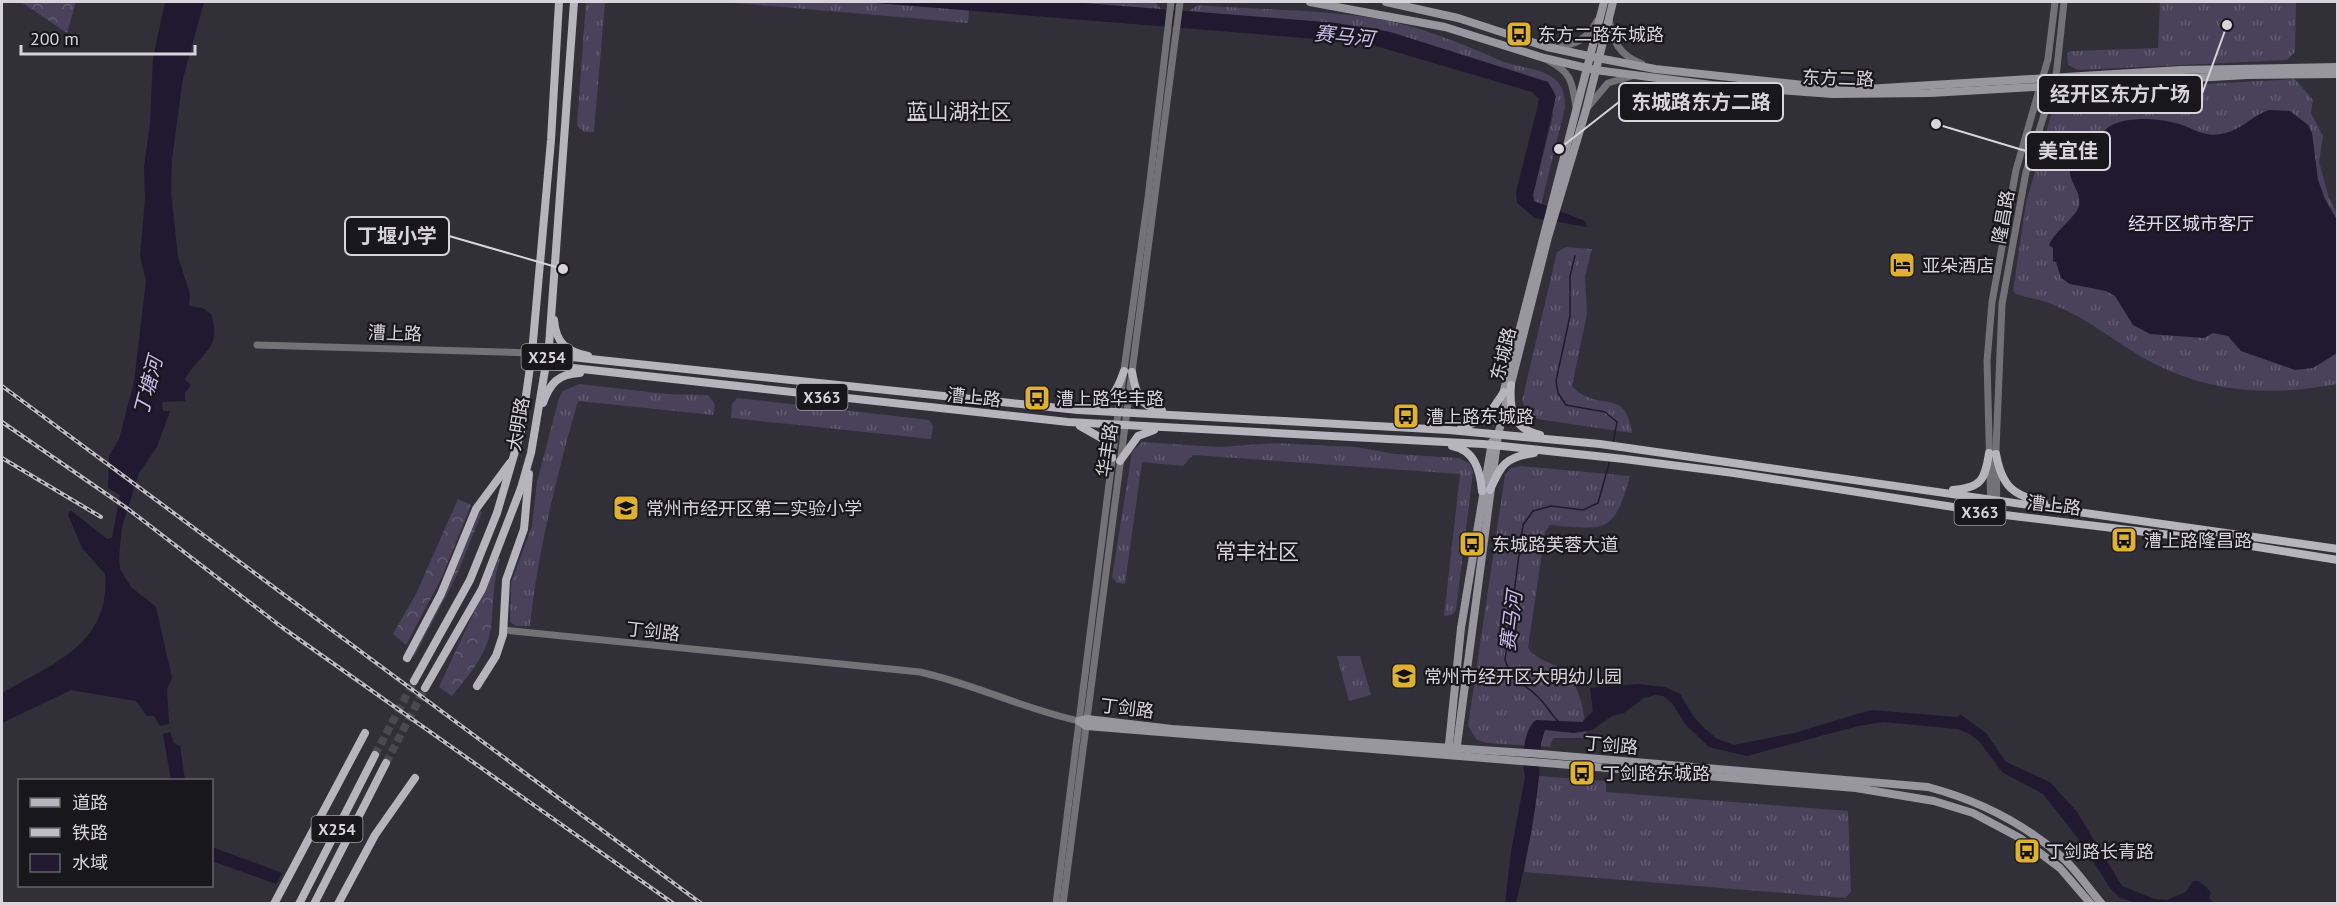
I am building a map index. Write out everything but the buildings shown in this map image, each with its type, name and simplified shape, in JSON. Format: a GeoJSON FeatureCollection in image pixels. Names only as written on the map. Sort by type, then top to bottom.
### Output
{"type":"FeatureCollection","features":[{"type":"Feature","properties":{"kind":"main road","name":"大明路"},"geometry":{"type":"LineString","coordinates":[[414,681],[470,580],[497,513],[521,432],[532,353],[551,140],[560,2]]}},
{"type":"Feature","properties":{"kind":"main road","name":"大明路"},"geometry":{"type":"LineString","coordinates":[[425,688],[482,589],[531,453],[546,360],[552,299],[574,2]]}},
{"type":"Feature","properties":{"kind":"main road","name":"东方二路"},"geometry":{"type":"LineString","coordinates":[[1310,2],[1445,27],[1544,58],[1595,70],[1712,85],[1833,94],[1930,93],[2040,82],[2246,68],[2337,67]]}},
{"type":"Feature","properties":{"kind":"main road","name":"东方二路"},"geometry":{"type":"LineString","coordinates":[[1386,2],[1458,18],[1547,48],[1655,69],[1850,90],[2040,82]]}},
{"type":"Feature","properties":{"kind":"main road","name":"东城路"},"geometry":{"type":"LineString","coordinates":[[1581,110],[1586,68],[1604,2]]}},
{"type":"Feature","properties":{"kind":"main road","name":"东城路"},"geometry":{"type":"LineString","coordinates":[[1496,435],[1511,385],[1554,204],[1613,2]]}},
{"type":"Feature","properties":{"kind":"main road","name":"东方二路"},"geometry":{"type":"LineString","coordinates":[[2054,81],[2337,74]]}},
{"type":"Feature","properties":{"kind":"main road","name":"东城路"},"geometry":{"type":"LineString","coordinates":[[1452,753],[1461,628],[1496,435],[1504,392],[1549,224]]}},
{"type":"Feature","properties":{"kind":"main road"},"geometry":{"type":"LineString","coordinates":[[552,299],[554,327],[563,346],[571,352],[627,364]]}},
{"type":"Feature","properties":{"kind":"main road"},"geometry":{"type":"LineString","coordinates":[[532,353],[546,360]]}},
{"type":"Feature","properties":{"kind":"main road","name":"漕上路"},"geometry":{"type":"LineString","coordinates":[[546,360],[627,364],[1128,414],[1449,430],[1600,444],[2337,549]]}},
{"type":"Feature","properties":{"kind":"main road","name":"漕上路"},"geometry":{"type":"LineString","coordinates":[[546,360],[599,371],[1068,422],[1428,441],[1598,456],[1734,473],[1994,514],[2220,541],[2337,560]]}},
{"type":"Feature","properties":{"kind":"main road"},"geometry":{"type":"LineString","coordinates":[[536,423],[549,386],[558,378],[571,373],[599,371]]}},
{"type":"Feature","properties":{"kind":"main road"},"geometry":{"type":"LineString","coordinates":[[1078,410],[1107,402],[1116,394],[1128,371]]}},
{"type":"Feature","properties":{"kind":"main road"},"geometry":{"type":"LineString","coordinates":[[1128,371],[1141,402],[1149,408],[1186,416]]}},
{"type":"Feature","properties":{"kind":"main road"},"geometry":{"type":"LineString","coordinates":[[1511,385],[1510,405],[1519,425],[1529,432],[1570,442]]}},
{"type":"Feature","properties":{"kind":"main road"},"geometry":{"type":"LineString","coordinates":[[1449,430],[1468,427],[1488,417],[1504,392]]}},
{"type":"Feature","properties":{"kind":"main road"},"geometry":{"type":"LineString","coordinates":[[1068,422],[1092,431],[1103,439],[1116,460],[1138,436],[1162,428]]}},
{"type":"Feature","properties":{"kind":"main road"},"geometry":{"type":"LineString","coordinates":[[1428,441],[1461,447],[1473,459],[1480,471],[1486,490]]}},
{"type":"Feature","properties":{"kind":"main road"},"geometry":{"type":"LineString","coordinates":[[1486,490],[1500,466],[1510,459],[1546,452]]}},
{"type":"Feature","properties":{"kind":"main road"},"geometry":{"type":"LineString","coordinates":[[477,686],[496,656],[504,630],[506,580],[524,529],[531,453]]}},
{"type":"Feature","properties":{"kind":"main road"},"geometry":{"type":"LineString","coordinates":[[1922,489],[1968,489],[1981,482],[1992,454]]}},
{"type":"Feature","properties":{"kind":"main road"},"geometry":{"type":"LineString","coordinates":[[1992,454],[2004,482],[2013,492],[2032,500],[2083,513]]}},
{"type":"Feature","properties":{"kind":"main road"},"geometry":{"type":"LineString","coordinates":[[407,658],[441,594],[476,509],[513,459]]}},
{"type":"Feature","properties":{"kind":"main road","name":"丁剑路"},"geometry":{"type":"LineString","coordinates":[[1084,722],[1452,753],[1540,757],[1928,787],[1977,803],[2022,828],[2063,859],[2102,903]]}},
{"type":"Feature","properties":{"kind":"main road"},"geometry":{"type":"LineString","coordinates":[[274,903],[365,733]]}},
{"type":"Feature","properties":{"kind":"main road","name":"X254"},"geometry":{"type":"LineString","coordinates":[[299,903],[375,755]]}},
{"type":"Feature","properties":{"kind":"main road","name":"丁剑路"},"geometry":{"type":"LineString","coordinates":[[1540,757],[1856,788],[1951,805],[1973,813],[2020,838],[2060,868],[2091,903]]}},
{"type":"Feature","properties":{"kind":"main road","name":"X254"},"geometry":{"type":"LineString","coordinates":[[314,903],[386,763]]}},
{"type":"Feature","properties":{"kind":"main road"},"geometry":{"type":"LineString","coordinates":[[338,903],[375,835],[416,778]]}},
{"type":"Feature","properties":{"kind":"street","name":"隆昌路"},"geometry":{"type":"LineString","coordinates":[[1994,514],[1988,361],[1992,302],[2016,170],[2048,59],[2055,2]]}},
{"type":"Feature","properties":{"kind":"street","name":"隆昌路"},"geometry":{"type":"LineString","coordinates":[[1992,454],[2002,304],[2026,172],[2054,81],[2064,2]]}},
{"type":"Feature","properties":{"kind":"street","name":"华丰路"},"geometry":{"type":"LineString","coordinates":[[1116,460],[1128,414],[1128,371],[1170,4]]}},
{"type":"Feature","properties":{"kind":"street","name":"华丰路"},"geometry":{"type":"LineString","coordinates":[[1064,903],[1116,460],[1116,426],[1128,371],[1180,4]]}},
{"type":"Feature","properties":{"kind":"street"},"geometry":{"type":"LineString","coordinates":[[1609,15],[1612,39],[1620,51],[1630,60],[1655,69]]}},
{"type":"Feature","properties":{"kind":"street"},"geometry":{"type":"LineString","coordinates":[[1547,48],[1570,46],[1581,41],[1591,33],[1600,16]]}},
{"type":"Feature","properties":{"kind":"street"},"geometry":{"type":"LineString","coordinates":[[1544,58],[1565,70],[1571,80],[1581,110],[1608,83],[1643,75]]}},
{"type":"Feature","properties":{"kind":"street","name":"漕上路"},"geometry":{"type":"LineString","coordinates":[[257,345],[532,353]]}},
{"type":"Feature","properties":{"kind":"street","name":"丁剑路"},"geometry":{"type":"LineString","coordinates":[[504,630],[920,672],[958,682],[1035,711],[1084,722]]}},
{"type":"Feature","properties":{"kind":"street","name":"华丰路"},"geometry":{"type":"LineString","coordinates":[[1056,903],[1084,722]]}},
{"type":"Feature","properties":{"kind":"green space"},"geometry":{"type":"Polygon","coordinates":[[[21,2],[76,2],[67,33],[21,2]]]}},
{"type":"Feature","properties":{"kind":"green space"},"geometry":{"type":"Polygon","coordinates":[[[586,2],[605,2],[594,132],[584,132],[577,125],[586,2]]]}},
{"type":"Feature","properties":{"kind":"green space"},"geometry":{"type":"Polygon","coordinates":[[[723,2],[864,2],[969,10],[968,23],[723,2]]]}},
{"type":"Feature","properties":{"kind":"green space"},"geometry":{"type":"Polygon","coordinates":[[[1070,2],[1155,2],[1161,9],[1070,2]]]}},
{"type":"Feature","properties":{"kind":"green space"},"geometry":{"type":"Polygon","coordinates":[[[2160,2],[2296,2],[2295,52],[2287,60],[2078,70],[2068,65],[2067,53],[2071,51],[2158,48],[2160,2]]]}},
{"type":"Feature","properties":{"kind":"green space"},"geometry":{"type":"Polygon","coordinates":[[[1198,5],[1329,13],[1389,21],[1437,35],[1499,60],[1543,72],[1552,77],[1564,94],[1565,108],[1541,205],[1534,202],[1533,195],[1553,116],[1548,82],[1390,32],[1336,23],[1189,11],[1198,5]]]}},
{"type":"Feature","properties":{"kind":"green space","name":"经开区城市客厅"},"geometry":{"type":"Polygon","coordinates":[[[2295,79],[2313,100],[2311,113],[2323,136],[2319,162],[2329,198],[2337,213],[2337,384],[2267,391],[2222,387],[2200,381],[2155,364],[2069,312],[2013,291],[2026,203],[2053,108],[2063,94],[2074,91],[2295,79]]]}},
{"type":"Feature","properties":{"kind":"green space"},"geometry":{"type":"Polygon","coordinates":[[[1566,247],[1592,249],[1585,277],[1587,314],[1572,386],[1591,398],[1617,404],[1624,409],[1629,418],[1632,433],[1537,419],[1527,411],[1522,401],[1557,252],[1566,247]]]}},
{"type":"Feature","properties":{"kind":"green space"},"geometry":{"type":"Polygon","coordinates":[[[579,384],[667,394],[708,395],[715,404],[713,415],[578,401],[549,512],[530,626],[516,626],[510,622],[511,583],[532,526],[537,482],[559,398],[563,391],[579,384]]]}},
{"type":"Feature","properties":{"kind":"green space"},"geometry":{"type":"Polygon","coordinates":[[[737,398],[929,420],[933,426],[931,439],[731,418],[732,404],[737,398]]]}},
{"type":"Feature","properties":{"kind":"green space"},"geometry":{"type":"Polygon","coordinates":[[[1142,442],[1219,447],[1274,443],[1356,447],[1395,454],[1459,458],[1470,464],[1473,472],[1456,610],[1452,615],[1444,616],[1460,474],[1193,455],[1183,466],[1142,462],[1125,584],[1117,583],[1112,577],[1132,452],[1142,442]]]}},
{"type":"Feature","properties":{"kind":"green space"},"geometry":{"type":"Polygon","coordinates":[[[1520,466],[1630,476],[1619,509],[1605,524],[1584,528],[1550,525],[1545,532],[1528,648],[1536,656],[1564,671],[1575,685],[1581,702],[1587,738],[1553,738],[1550,747],[1487,743],[1477,740],[1468,726],[1505,475],[1511,468],[1520,466]]]}},
{"type":"Feature","properties":{"kind":"green space"},"geometry":{"type":"Polygon","coordinates":[[[458,499],[471,505],[442,577],[406,645],[393,634],[416,594],[458,499]]]}},
{"type":"Feature","properties":{"kind":"green space"},"geometry":{"type":"Polygon","coordinates":[[[480,511],[482,512],[456,577],[414,657],[412,656],[439,606],[480,511]]]}},
{"type":"Feature","properties":{"kind":"green space"},"geometry":{"type":"Polygon","coordinates":[[[499,558],[489,638],[476,665],[452,696],[439,687],[499,558]]]}},
{"type":"Feature","properties":{"kind":"green space"},"geometry":{"type":"Polygon","coordinates":[[[1337,656],[1360,656],[1371,695],[1349,701],[1337,656]]]}},
{"type":"Feature","properties":{"kind":"green space"},"geometry":{"type":"Polygon","coordinates":[[[1539,776],[1606,781],[1606,792],[1848,811],[1851,892],[1845,898],[1524,872],[1539,776]]]}},
{"type":"Feature","properties":{"kind":"water","name":"丁塘河"},"geometry":{"type":"Polygon","coordinates":[[[165,2],[204,2],[183,78],[172,159],[171,192],[178,257],[190,294],[189,306],[203,308],[211,314],[214,336],[212,344],[185,380],[191,385],[185,393],[185,401],[162,402],[163,411],[170,411],[157,447],[139,473],[122,527],[119,557],[120,569],[131,587],[156,607],[172,678],[167,689],[169,724],[160,726],[154,716],[147,716],[136,701],[71,690],[2,723],[2,693],[58,661],[74,649],[88,635],[98,618],[104,598],[105,574],[82,548],[68,515],[70,511],[73,512],[107,539],[112,538],[120,495],[108,488],[109,456],[119,439],[134,382],[146,281],[140,256],[145,200],[144,167],[150,124],[153,58],[165,2]]]}},
{"type":"Feature","properties":{"kind":"water"},"geometry":{"type":"Polygon","coordinates":[[[864,2],[1070,2],[1336,23],[1390,32],[1548,82],[1556,96],[1533,195],[1534,201],[1585,221],[1587,227],[1535,218],[1517,203],[1516,192],[1539,99],[1532,92],[1366,43],[864,2]]]}},
{"type":"Feature","properties":{"kind":"water","name":"经开区城市客厅"},"geometry":{"type":"Polygon","coordinates":[[[2269,110],[2290,111],[2308,125],[2312,133],[2318,180],[2325,199],[2337,220],[2337,353],[2313,368],[2295,370],[2241,351],[2228,336],[2213,333],[2204,338],[2150,334],[2133,325],[2115,296],[2106,291],[2070,284],[2061,278],[2056,262],[2053,261],[2053,248],[2049,245],[2079,206],[2078,193],[2071,176],[2071,163],[2082,149],[2095,143],[2110,126],[2136,119],[2155,120],[2215,135],[2234,130],[2269,110]]]}},
{"type":"Feature","properties":{"kind":"water"},"geometry":{"type":"Polygon","coordinates":[[[1638,684],[1665,687],[1680,694],[1694,717],[1704,728],[1717,739],[1734,745],[1794,733],[1871,710],[1957,717],[1960,714],[1986,733],[2006,762],[2050,782],[2077,812],[2122,886],[2154,899],[2167,900],[2186,892],[2193,881],[2199,881],[2211,892],[2209,898],[2214,903],[2136,903],[2119,897],[2110,888],[2081,842],[2043,794],[2002,772],[1979,741],[1970,734],[1957,729],[1884,722],[1858,726],[1747,756],[1709,747],[1685,724],[1672,703],[1663,696],[1655,695],[1644,698],[1624,713],[1612,716],[1592,730],[1574,733],[1545,730],[1541,747],[1533,824],[1520,887],[1516,903],[1505,904],[1511,852],[1525,777],[1524,747],[1531,725],[1536,720],[1582,722],[1593,711],[1590,688],[1638,684]]]}},
{"type":"Feature","properties":{"kind":"water"},"geometry":{"type":"Polygon","coordinates":[[[170,732],[174,743],[180,746],[185,779],[171,779],[163,734],[170,732]]]}},
{"type":"Feature","properties":{"kind":"water"},"geometry":{"type":"Polygon","coordinates":[[[213,847],[282,873],[276,884],[213,861],[213,847]]]}},
{"type":"Feature","properties":{"kind":"waterway","name":"赛马河"},"geometry":{"type":"LineString","coordinates":[[1575,256],[1570,276],[1570,316],[1556,381],[1558,393],[1566,405],[1605,412],[1617,422],[1613,443]]}},
{"type":"Feature","properties":{"kind":"waterway","name":"赛马河"},"geometry":{"type":"LineString","coordinates":[[1560,723],[1533,692],[1516,680],[1505,660],[1523,525],[1533,511],[1551,506],[1583,510],[1598,503],[1610,460]]}},
{"type":"Feature","properties":{"kind":"tunnel"},"geometry":{"type":"LineString","coordinates":[[375,755],[414,681]]}},
{"type":"Feature","properties":{"kind":"tunnel"},"geometry":{"type":"LineString","coordinates":[[386,763],[425,688]]}},
{"type":"Feature","properties":{"kind":"railway"},"geometry":{"type":"LineString","coordinates":[[2,386],[702,904]]}},
{"type":"Feature","properties":{"kind":"railway"},"geometry":{"type":"LineString","coordinates":[[2,422],[128,509],[283,628],[674,904]]}},
{"type":"Feature","properties":{"kind":"railway"},"geometry":{"type":"LineString","coordinates":[[2,458],[101,517]]}},
{"type":"Feature","properties":{"kind":"place","name":"经开区东方广场"},"geometry":{"type":"Point","coordinates":[2227,25]}},
{"type":"Feature","properties":{"kind":"place","name":"东方二路东城路"},"geometry":{"type":"Point","coordinates":[1519,34]}},
{"type":"Feature","properties":{"kind":"place","name":"美宜佳"},"geometry":{"type":"Point","coordinates":[1936,124]}},
{"type":"Feature","properties":{"kind":"place","name":"东城路东方二路"},"geometry":{"type":"Point","coordinates":[1559,149]}},
{"type":"Feature","properties":{"kind":"place","name":"亚朵酒店"},"geometry":{"type":"Point","coordinates":[1902,265]}},
{"type":"Feature","properties":{"kind":"place","name":"丁堰小学"},"geometry":{"type":"Point","coordinates":[563,269]}},
{"type":"Feature","properties":{"kind":"place","name":"漕上路华丰路"},"geometry":{"type":"Point","coordinates":[1037,398]}},
{"type":"Feature","properties":{"kind":"place","name":"漕上路东城路"},"geometry":{"type":"Point","coordinates":[1406,416]}},
{"type":"Feature","properties":{"kind":"place","name":"常州市经开区第二实验小学"},"geometry":{"type":"Point","coordinates":[626,508]}},
{"type":"Feature","properties":{"kind":"place","name":"漕上路隆昌路"},"geometry":{"type":"Point","coordinates":[2124,540]}},
{"type":"Feature","properties":{"kind":"place","name":"东城路芙蓉大道"},"geometry":{"type":"Point","coordinates":[1472,544]}},
{"type":"Feature","properties":{"kind":"place","name":"常州市经开区大明幼儿园"},"geometry":{"type":"Point","coordinates":[1404,676]}},
{"type":"Feature","properties":{"kind":"place","name":"丁剑路东城路"},"geometry":{"type":"Point","coordinates":[1582,773]}},
{"type":"Feature","properties":{"kind":"place","name":"丁剑路长青路"},"geometry":{"type":"Point","coordinates":[2027,851]}},
{"type":"Feature","properties":{"kind":"district","name":"蓝山湖社区"},"geometry":{"type":"Point","coordinates":[959,111]}},
{"type":"Feature","properties":{"kind":"district","name":"常丰社区"},"geometry":{"type":"Point","coordinates":[1257,551]}}]}
